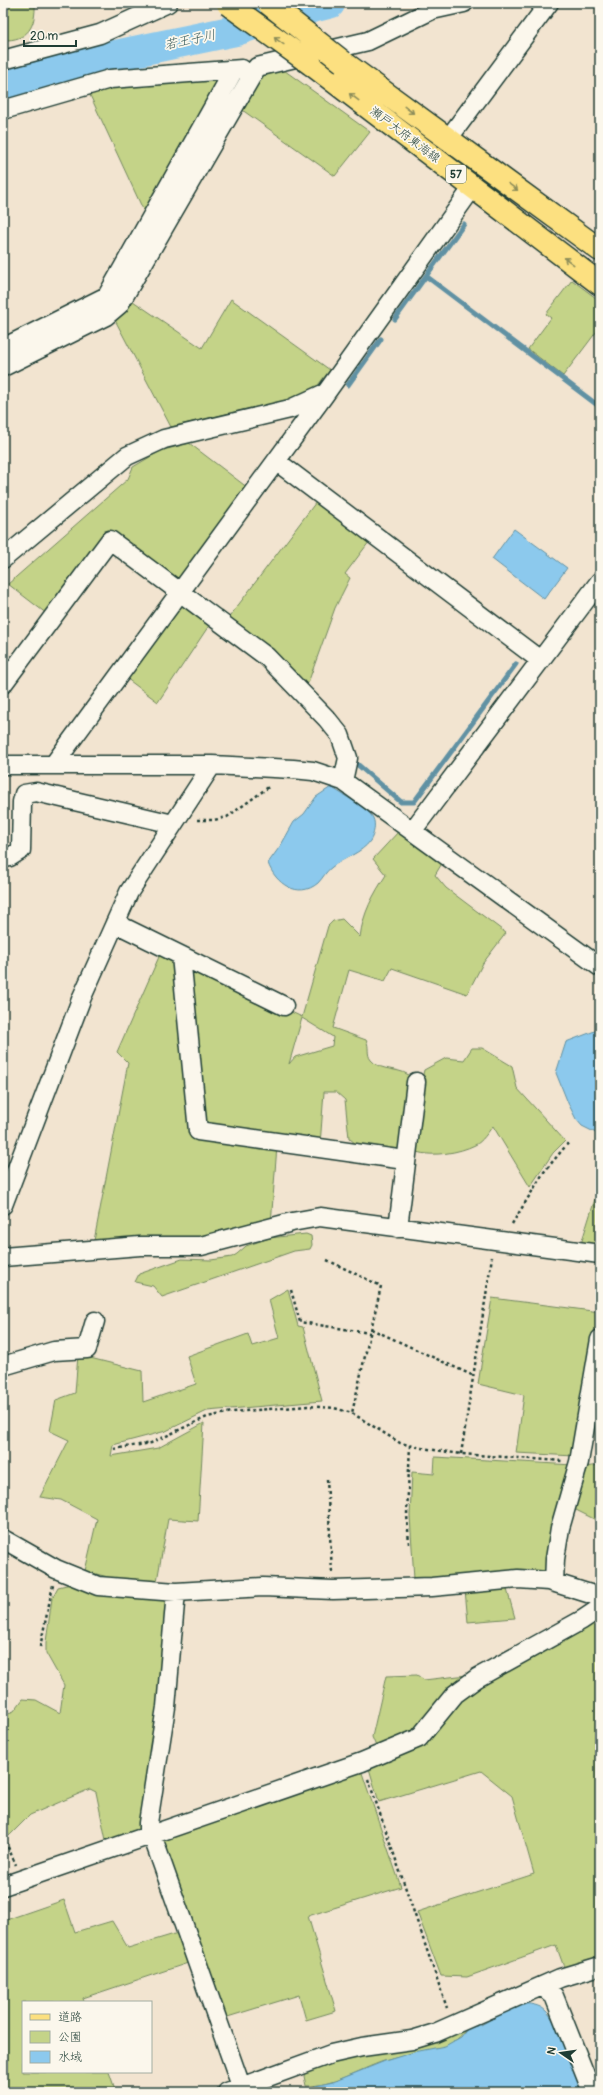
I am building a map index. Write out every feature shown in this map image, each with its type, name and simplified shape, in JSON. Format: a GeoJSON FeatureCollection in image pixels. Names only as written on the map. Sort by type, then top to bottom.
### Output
{"type":"FeatureCollection","features":[{"type":"Feature","properties":{"kind":"main road","name":"瀬戸大府東海線"},"geometry":{"type":"LineString","coordinates":[[228,3],[311,64],[600,284]]}},
{"type":"Feature","properties":{"kind":"main road","name":"瀬戸大府東海線"},"geometry":{"type":"LineString","coordinates":[[268,3],[343,62],[600,250]]}},
{"type":"Feature","properties":{"kind":"street"},"geometry":{"type":"LineString","coordinates":[[3,60],[38,52],[100,34],[168,3]]}},
{"type":"Feature","properties":{"kind":"street"},"geometry":{"type":"LineString","coordinates":[[3,110],[110,79],[257,67],[368,41],[437,7],[464,3]]}},
{"type":"Feature","properties":{"kind":"street"},"geometry":{"type":"LineString","coordinates":[[448,139],[549,3]]}},
{"type":"Feature","properties":{"kind":"street"},"geometry":{"type":"LineString","coordinates":[[3,48],[24,46],[38,52]]}},
{"type":"Feature","properties":{"kind":"street"},"geometry":{"type":"LineString","coordinates":[[3,367],[106,316],[119,305],[257,67]]}},
{"type":"Feature","properties":{"kind":"street"},"geometry":{"type":"LineString","coordinates":[[3,348],[107,296],[234,70]]}},
{"type":"Feature","properties":{"kind":"street"},"geometry":{"type":"LineString","coordinates":[[54,764],[276,461],[473,187]]}},
{"type":"Feature","properties":{"kind":"street"},"geometry":{"type":"LineString","coordinates":[[4,554],[127,456],[147,445],[164,439],[290,409],[326,392]]}},
{"type":"Feature","properties":{"kind":"street"},"geometry":{"type":"LineString","coordinates":[[276,461],[540,660]]}},
{"type":"Feature","properties":{"kind":"street"},"geometry":{"type":"LineString","coordinates":[[3,684],[110,540],[267,657],[327,719],[340,735],[348,758],[344,781]]}},
{"type":"Feature","properties":{"kind":"street"},"geometry":{"type":"LineString","coordinates":[[413,830],[540,660],[594,600],[600,581]]}},
{"type":"Feature","properties":{"kind":"street"},"geometry":{"type":"LineString","coordinates":[[3,765],[212,765],[313,771],[344,781],[600,967]]}},
{"type":"Feature","properties":{"kind":"street"},"geometry":{"type":"LineString","coordinates":[[3,1205],[82,997],[129,892],[212,765]]}},
{"type":"Feature","properties":{"kind":"street"},"geometry":{"type":"LineString","coordinates":[[3,858],[10,857],[21,850],[24,794],[36,792],[174,822]]}},
{"type":"Feature","properties":{"kind":"street"},"geometry":{"type":"LineString","coordinates":[[115,923],[284,1006]]}},
{"type":"Feature","properties":{"kind":"street"},"geometry":{"type":"LineString","coordinates":[[181,956],[198,1131],[406,1160]]}},
{"type":"Feature","properties":{"kind":"street"},"geometry":{"type":"LineString","coordinates":[[398,1228],[416,1082]]}},
{"type":"Feature","properties":{"kind":"street"},"geometry":{"type":"LineString","coordinates":[[3,1257],[140,1246],[201,1246],[274,1227],[320,1218],[600,1254]]}},
{"type":"Feature","properties":{"kind":"street"},"geometry":{"type":"LineString","coordinates":[[3,1366],[54,1351],[87,1349],[95,1321]]}},
{"type":"Feature","properties":{"kind":"street"},"geometry":{"type":"LineString","coordinates":[[554,1583],[555,1559],[560,1528],[579,1462],[600,1340]]}},
{"type":"Feature","properties":{"kind":"street"},"geometry":{"type":"LineString","coordinates":[[3,1539],[56,1569],[98,1586],[176,1592],[263,1587],[333,1590],[432,1587],[518,1579],[554,1583],[600,1597]]}},
{"type":"Feature","properties":{"kind":"street"},"geometry":{"type":"LineString","coordinates":[[176,1592],[166,1707],[148,1823],[150,1836],[234,2089],[331,2054],[362,2047],[412,2040],[435,2033],[560,1978],[600,1966]]}},
{"type":"Feature","properties":{"kind":"street"},"geometry":{"type":"LineString","coordinates":[[3,1886],[362,1762],[419,1738],[455,1694],[477,1678],[582,1620],[600,1608]]}},
{"type":"Feature","properties":{"kind":"street"},"geometry":{"type":"LineString","coordinates":[[542,1986],[554,1996],[592,2092]]}},
{"type":"Feature","properties":{"kind":"path"},"geometry":{"type":"LineString","coordinates":[[174,822],[214,820],[227,817],[293,769]]}},
{"type":"Feature","properties":{"kind":"path"},"geometry":{"type":"LineString","coordinates":[[461,1454],[474,1376],[500,1241],[544,1172],[569,1142]]}},
{"type":"Feature","properties":{"kind":"path"},"geometry":{"type":"LineString","coordinates":[[327,1260],[380,1286],[352,1413]]}},
{"type":"Feature","properties":{"kind":"path"},"geometry":{"type":"LineString","coordinates":[[290,1290],[300,1322],[370,1333]]}},
{"type":"Feature","properties":{"kind":"path"},"geometry":{"type":"LineString","coordinates":[[371,1329],[474,1376]]}},
{"type":"Feature","properties":{"kind":"path"},"geometry":{"type":"LineString","coordinates":[[114,1449],[151,1443],[207,1417],[232,1412],[308,1406],[334,1408],[352,1413],[400,1443],[461,1454],[579,1462]]}},
{"type":"Feature","properties":{"kind":"path"},"geometry":{"type":"LineString","coordinates":[[409,1544],[407,1515],[410,1445]]}},
{"type":"Feature","properties":{"kind":"path"},"geometry":{"type":"LineString","coordinates":[[327,1479],[333,1590]]}},
{"type":"Feature","properties":{"kind":"path"},"geometry":{"type":"LineString","coordinates":[[40,1647],[56,1569]]}},
{"type":"Feature","properties":{"kind":"path"},"geometry":{"type":"LineString","coordinates":[[362,1762],[453,2024]]}},
{"type":"Feature","properties":{"kind":"path"},"geometry":{"type":"LineString","coordinates":[[3,1836],[23,1880]]}},
{"type":"Feature","properties":{"kind":"green space"},"geometry":{"type":"Polygon","coordinates":[[[3,3],[35,3],[32,25],[24,35],[19,38],[3,40],[3,3]]]}},
{"type":"Feature","properties":{"kind":"green space"},"geometry":{"type":"Polygon","coordinates":[[[281,68],[370,132],[335,176],[238,107],[258,74],[281,68]]]}},
{"type":"Feature","properties":{"kind":"green space"},"geometry":{"type":"Polygon","coordinates":[[[220,77],[147,218],[89,93],[106,88],[220,77]]]}},
{"type":"Feature","properties":{"kind":"green space"},"geometry":{"type":"Polygon","coordinates":[[[572,280],[600,301],[600,327],[563,376],[528,349],[551,318],[546,314],[572,280]]]}},
{"type":"Feature","properties":{"kind":"green space"},"geometry":{"type":"Polygon","coordinates":[[[130,299],[202,348],[231,299],[330,370],[314,390],[304,396],[171,427],[115,320],[130,299]]]}},
{"type":"Feature","properties":{"kind":"green space"},"geometry":{"type":"Polygon","coordinates":[[[189,443],[248,488],[177,583],[108,531],[47,614],[8,584],[128,479],[133,467],[160,451],[189,443]]]}},
{"type":"Feature","properties":{"kind":"green space"},"geometry":{"type":"Polygon","coordinates":[[[316,502],[369,542],[345,574],[350,578],[335,608],[308,683],[304,688],[227,620],[316,502]]]}},
{"type":"Feature","properties":{"kind":"green space"},"geometry":{"type":"Polygon","coordinates":[[[182,599],[212,621],[158,702],[126,678],[182,599]]]}},
{"type":"Feature","properties":{"kind":"green space"},"geometry":{"type":"Polygon","coordinates":[[[399,831],[444,860],[435,875],[446,888],[506,933],[483,963],[467,994],[392,968],[385,981],[349,970],[333,1028],[366,1040],[368,1045],[368,1053],[371,1060],[375,1064],[380,1067],[404,1072],[413,1079],[402,1151],[357,1145],[349,1138],[345,1100],[336,1092],[324,1092],[320,1145],[205,1128],[186,963],[302,1017],[328,926],[333,921],[342,919],[360,937],[361,928],[369,904],[386,875],[373,859],[399,831]],[[302,1018],[289,1064],[295,1057],[332,1046],[333,1037],[302,1018]]]}},
{"type":"Feature","properties":{"kind":"green space"},"geometry":{"type":"Polygon","coordinates":[[[162,950],[178,959],[193,1124],[277,1146],[271,1224],[223,1237],[93,1246],[128,1063],[117,1052],[162,950]]]}},
{"type":"Feature","properties":{"kind":"green space"},"geometry":{"type":"Polygon","coordinates":[[[472,1048],[482,1048],[512,1066],[517,1088],[565,1141],[553,1153],[530,1187],[493,1126],[480,1142],[469,1148],[438,1154],[416,1152],[421,1083],[424,1070],[446,1058],[464,1060],[472,1048]]]}},
{"type":"Feature","properties":{"kind":"green space"},"geometry":{"type":"Polygon","coordinates":[[[600,1183],[600,1249],[580,1247],[600,1183]]]}},
{"type":"Feature","properties":{"kind":"green space"},"geometry":{"type":"Polygon","coordinates":[[[306,1234],[311,1236],[312,1245],[310,1249],[294,1251],[162,1297],[153,1286],[135,1282],[139,1274],[182,1259],[211,1260],[232,1257],[246,1246],[269,1238],[306,1234]]]}},
{"type":"Feature","properties":{"kind":"green space"},"geometry":{"type":"Polygon","coordinates":[[[288,1289],[298,1326],[303,1327],[322,1401],[207,1411],[166,1431],[113,1445],[111,1456],[158,1448],[204,1423],[198,1521],[168,1519],[157,1581],[123,1581],[85,1571],[97,1519],[61,1500],[40,1497],[69,1440],[50,1431],[56,1400],[75,1393],[78,1355],[142,1371],[143,1402],[196,1384],[187,1356],[248,1334],[252,1346],[279,1338],[269,1300],[288,1289]]]}},
{"type":"Feature","properties":{"kind":"green space"},"geometry":{"type":"Polygon","coordinates":[[[492,1298],[600,1312],[575,1456],[516,1453],[524,1395],[478,1384],[492,1298]]]}},
{"type":"Feature","properties":{"kind":"green space"},"geometry":{"type":"Polygon","coordinates":[[[435,1457],[573,1465],[551,1574],[501,1572],[414,1579],[410,1516],[412,1472],[434,1474],[435,1457]]]}},
{"type":"Feature","properties":{"kind":"green space"},"geometry":{"type":"Polygon","coordinates":[[[600,1465],[600,1522],[570,1507],[584,1467],[600,1465]]]}},
{"type":"Feature","properties":{"kind":"green space"},"geometry":{"type":"Polygon","coordinates":[[[71,1584],[168,1599],[171,1605],[142,1832],[107,1845],[96,1792],[90,1789],[30,1815],[9,1836],[3,1823],[3,1715],[14,1711],[23,1699],[36,1700],[60,1713],[64,1685],[46,1653],[46,1642],[52,1598],[58,1587],[71,1584]]]}},
{"type":"Feature","properties":{"kind":"green space"},"geometry":{"type":"Polygon","coordinates":[[[506,1586],[515,1618],[468,1622],[465,1590],[506,1586]]]}},
{"type":"Feature","properties":{"kind":"green space"},"geometry":{"type":"Polygon","coordinates":[[[600,1616],[600,1960],[565,1970],[556,1945],[467,1977],[441,1976],[417,1912],[534,1874],[512,1796],[481,1771],[379,1802],[368,1765],[456,1699],[600,1616]]]}},
{"type":"Feature","properties":{"kind":"green space"},"geometry":{"type":"Polygon","coordinates":[[[417,1675],[424,1680],[467,1675],[423,1728],[378,1751],[372,1737],[386,1676],[417,1675]]]}},
{"type":"Feature","properties":{"kind":"green space"},"geometry":{"type":"Polygon","coordinates":[[[361,1770],[401,1887],[308,1916],[336,2011],[306,2020],[299,1995],[221,2019],[159,1837],[361,1770]]]}},
{"type":"Feature","properties":{"kind":"green space"},"geometry":{"type":"Polygon","coordinates":[[[64,1900],[75,1932],[112,1921],[128,1948],[181,1932],[191,1962],[83,1998],[84,2001],[22,2001],[22,2073],[109,2073],[116,2092],[4,2092],[3,1921],[64,1900]]]}},
{"type":"Feature","properties":{"kind":"green space"},"geometry":{"type":"Polygon","coordinates":[[[468,2028],[451,2044],[444,2047],[384,2061],[346,2077],[326,2083],[306,2086],[304,2076],[307,2067],[468,2028]]]}},
{"type":"Feature","properties":{"kind":"water"},"geometry":{"type":"Polygon","coordinates":[[[514,529],[567,568],[544,599],[492,559],[514,529]]]}},
{"type":"Feature","properties":{"kind":"water"},"geometry":{"type":"Polygon","coordinates":[[[331,787],[370,814],[374,823],[373,836],[367,845],[336,864],[318,883],[310,888],[303,890],[288,887],[276,877],[268,863],[281,845],[294,822],[304,814],[316,797],[331,787]]]}},
{"type":"Feature","properties":{"kind":"water"},"geometry":{"type":"Polygon","coordinates":[[[600,1029],[600,1135],[582,1126],[576,1119],[556,1073],[566,1042],[600,1029]]]}},
{"type":"Feature","properties":{"kind":"water"},"geometry":{"type":"Polygon","coordinates":[[[520,2003],[540,2007],[552,2018],[567,2049],[582,2092],[311,2092],[315,2086],[333,2082],[385,2061],[414,2052],[445,2046],[461,2037],[468,2028],[481,2025],[520,2003]]]}},
{"type":"Feature","properties":{"kind":"waterway","name":"若王子川"},"geometry":{"type":"LineString","coordinates":[[3,84],[60,67],[238,30],[275,17],[330,3]]}},
{"type":"Feature","properties":{"kind":"waterway"},"geometry":{"type":"LineString","coordinates":[[426,276],[464,224]]}},
{"type":"Feature","properties":{"kind":"waterway"},"geometry":{"type":"LineString","coordinates":[[395,319],[426,276],[600,407]]}},
{"type":"Feature","properties":{"kind":"waterway"},"geometry":{"type":"LineString","coordinates":[[348,385],[381,339]]}},
{"type":"Feature","properties":{"kind":"waterway"},"geometry":{"type":"LineString","coordinates":[[357,764],[401,802],[414,802],[516,664]]}}]}
